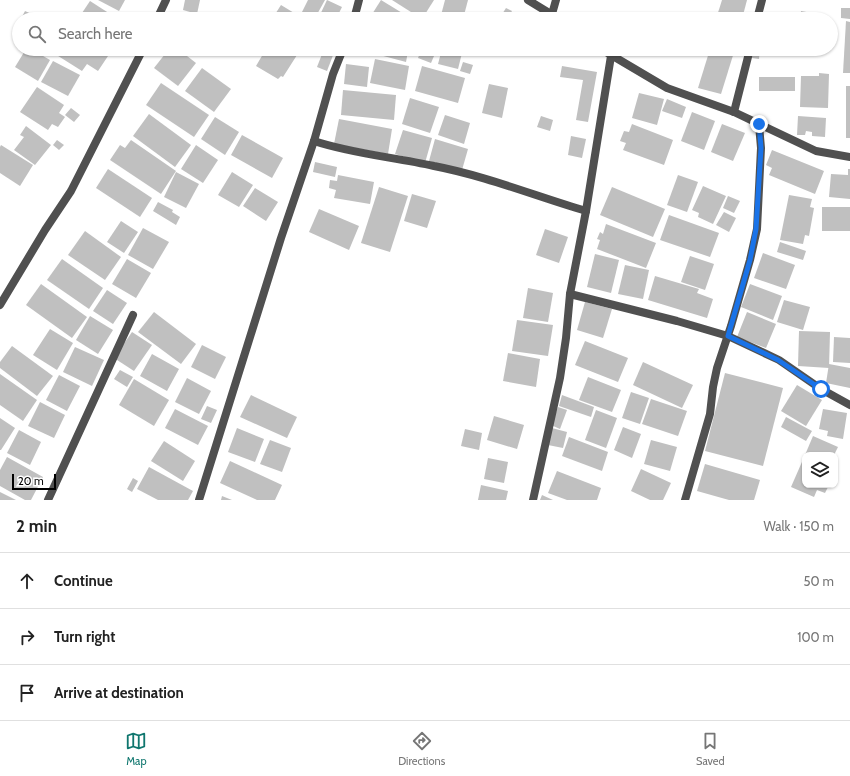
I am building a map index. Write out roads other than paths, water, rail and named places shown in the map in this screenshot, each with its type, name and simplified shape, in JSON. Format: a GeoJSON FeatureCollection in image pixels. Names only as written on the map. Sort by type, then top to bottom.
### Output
{"type":"FeatureCollection","features":[{"type":"Feature","properties":{"kind":"street"},"geometry":{"type":"LineString","coordinates":[[160,12],[166,0]]}},
{"type":"Feature","properties":{"kind":"street"},"geometry":{"type":"LineString","coordinates":[[356,12],[359,0]]}},
{"type":"Feature","properties":{"kind":"street"},"geometry":{"type":"LineString","coordinates":[[528,0],[548,12]]}},
{"type":"Feature","properties":{"kind":"street"},"geometry":{"type":"LineString","coordinates":[[556,0],[556,12]]}},
{"type":"Feature","properties":{"kind":"street"},"geometry":{"type":"LineString","coordinates":[[759,12],[762,0]]}},
{"type":"Feature","properties":{"kind":"street"},"geometry":{"type":"LineString","coordinates":[[0,306],[45,230],[71,191],[139,56]]}},
{"type":"Feature","properties":{"kind":"street"},"geometry":{"type":"LineString","coordinates":[[199,500],[280,238],[314,141],[333,74],[341,56]]}},
{"type":"Feature","properties":{"kind":"street"},"geometry":{"type":"LineString","coordinates":[[532,500],[560,378],[566,338],[570,294],[578,260],[611,56],[667,88],[734,112],[816,151],[850,157]]}},
{"type":"Feature","properties":{"kind":"street"},"geometry":{"type":"LineString","coordinates":[[734,112],[748,56]]}},
{"type":"Feature","properties":{"kind":"street"},"geometry":{"type":"LineString","coordinates":[[685,500],[710,414],[717,368],[750,260],[756,229],[761,148],[759,124]]}},
{"type":"Feature","properties":{"kind":"street"},"geometry":{"type":"LineString","coordinates":[[314,141],[334,147],[435,166],[499,182],[586,211]]}},
{"type":"Feature","properties":{"kind":"street"},"geometry":{"type":"LineString","coordinates":[[570,294],[677,321],[728,336],[778,360],[821,389],[850,405]]}},
{"type":"Feature","properties":{"kind":"street"},"geometry":{"type":"LineString","coordinates":[[48,500],[133,315]]}}]}
